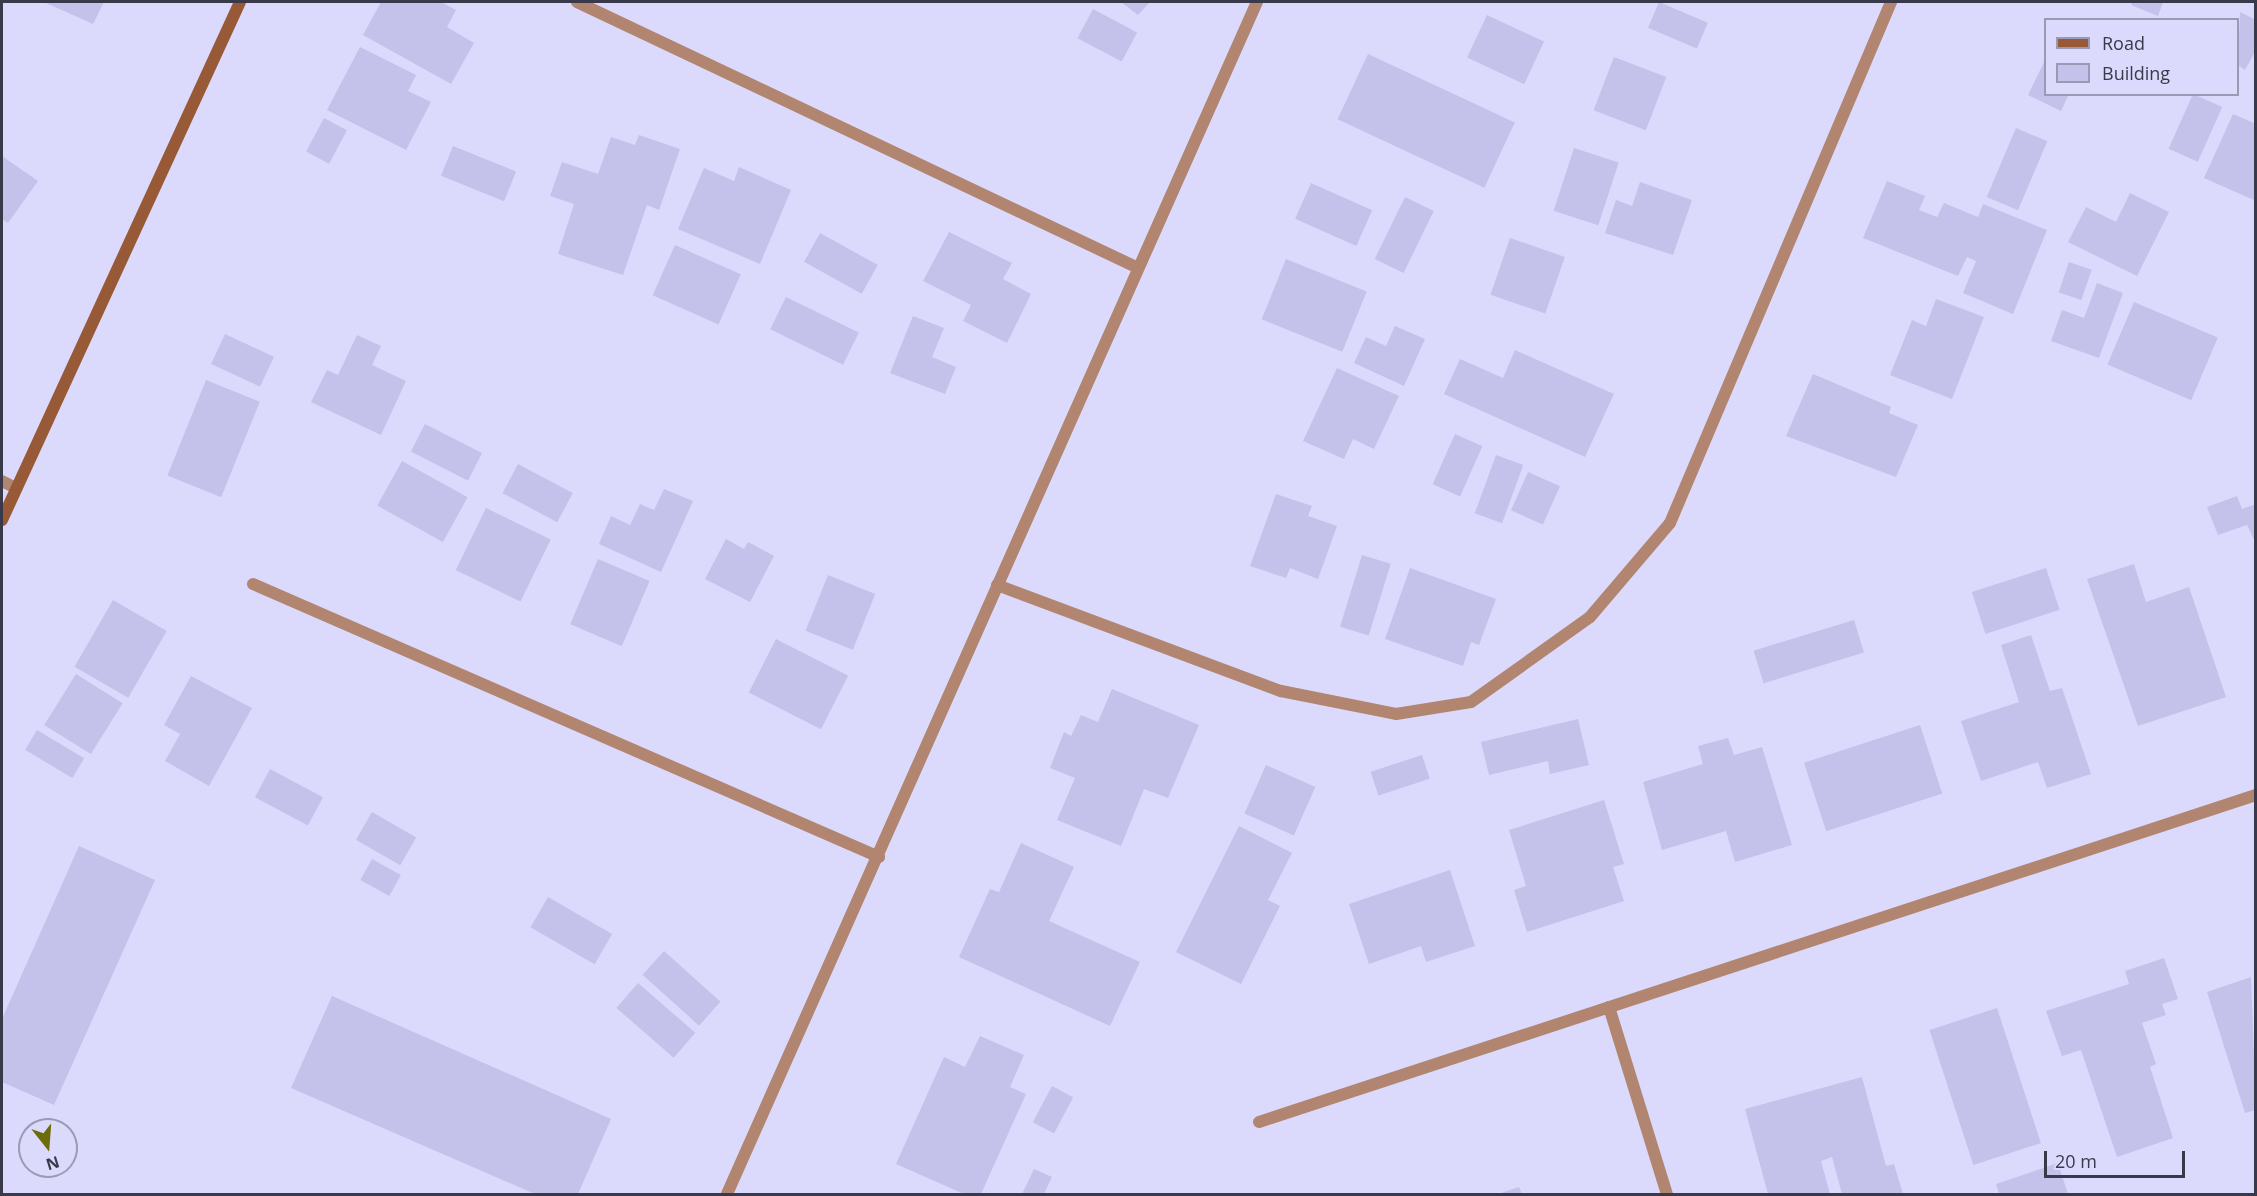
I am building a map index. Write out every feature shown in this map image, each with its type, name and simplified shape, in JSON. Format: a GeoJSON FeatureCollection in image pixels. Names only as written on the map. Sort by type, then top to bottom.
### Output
{"type":"FeatureCollection","features":[{"type":"Feature","properties":{"kind":"street"},"geometry":{"type":"LineString","coordinates":[[2,520],[240,2]]}},
{"type":"Feature","properties":{"kind":"street"},"geometry":{"type":"LineString","coordinates":[[577,2],[1136,267]]}},
{"type":"Feature","properties":{"kind":"street"},"geometry":{"type":"LineString","coordinates":[[727,1194],[879,857],[1136,267],[1257,2]]}},
{"type":"Feature","properties":{"kind":"street"},"geometry":{"type":"LineString","coordinates":[[997,585],[1281,691],[1396,714],[1471,702],[1590,617],[1670,523],[1891,2]]}},
{"type":"Feature","properties":{"kind":"street"},"geometry":{"type":"LineString","coordinates":[[2,481],[16,488]]}},
{"type":"Feature","properties":{"kind":"street"},"geometry":{"type":"LineString","coordinates":[[253,584],[879,857]]}},
{"type":"Feature","properties":{"kind":"street"},"geometry":{"type":"LineString","coordinates":[[1259,1122],[2256,795]]}},
{"type":"Feature","properties":{"kind":"street"},"geometry":{"type":"LineString","coordinates":[[1609,1007],[1667,1194]]}},
{"type":"Feature","properties":{"kind":"building"},"geometry":{"type":"Polygon","coordinates":[[[44,2],[104,2],[93,24],[44,2]]]}},
{"type":"Feature","properties":{"kind":"building"},"geometry":{"type":"Polygon","coordinates":[[[381,2],[441,2],[456,10],[447,27],[474,43],[451,84],[363,35],[381,2]]]}},
{"type":"Feature","properties":{"kind":"building"},"geometry":{"type":"Polygon","coordinates":[[[1121,2],[1150,2],[1138,15],[1121,2]]]}},
{"type":"Feature","properties":{"kind":"building"},"geometry":{"type":"Polygon","coordinates":[[[1659,2],[1708,23],[1697,48],[1648,28],[1659,2]]]}},
{"type":"Feature","properties":{"kind":"building"},"geometry":{"type":"Polygon","coordinates":[[[2132,2],[2163,2],[2158,16],[2131,5],[2132,2]]]}},
{"type":"Feature","properties":{"kind":"building"},"geometry":{"type":"Polygon","coordinates":[[[1093,9],[1137,32],[1122,62],[1078,38],[1093,9]]]}},
{"type":"Feature","properties":{"kind":"building"},"geometry":{"type":"Polygon","coordinates":[[[2240,12],[2256,20],[2256,50],[2245,70],[2239,66],[2240,12]]]}},
{"type":"Feature","properties":{"kind":"building"},"geometry":{"type":"Polygon","coordinates":[[[1487,15],[1544,42],[1524,84],[1467,58],[1487,15]]]}},
{"type":"Feature","properties":{"kind":"building"},"geometry":{"type":"Polygon","coordinates":[[[360,47],[416,75],[408,91],[431,102],[406,150],[327,110],[360,47]]]}},
{"type":"Feature","properties":{"kind":"building"},"geometry":{"type":"Polygon","coordinates":[[[1368,54],[1515,122],[1484,188],[1338,119],[1368,54]]]}},
{"type":"Feature","properties":{"kind":"building"},"geometry":{"type":"Polygon","coordinates":[[[1614,57],[1666,77],[1646,130],[1594,110],[1614,57]]]}},
{"type":"Feature","properties":{"kind":"building"},"geometry":{"type":"Polygon","coordinates":[[[2044,62],[2044,96],[2068,96],[2061,111],[2028,95],[2044,62]]]}},
{"type":"Feature","properties":{"kind":"building"},"geometry":{"type":"Polygon","coordinates":[[[2192,96],[2197,96],[2222,107],[2198,162],[2169,149],[2192,96]]]}},
{"type":"Feature","properties":{"kind":"building"},"geometry":{"type":"Polygon","coordinates":[[[2233,114],[2256,124],[2256,201],[2204,178],[2233,114]]]}},
{"type":"Feature","properties":{"kind":"building"},"geometry":{"type":"Polygon","coordinates":[[[324,118],[347,130],[329,164],[306,152],[324,118]]]}},
{"type":"Feature","properties":{"kind":"building"},"geometry":{"type":"Polygon","coordinates":[[[2016,128],[2047,141],[2018,210],[1987,197],[2016,128]]]}},
{"type":"Feature","properties":{"kind":"building"},"geometry":{"type":"Polygon","coordinates":[[[639,135],[680,149],[659,210],[647,205],[623,275],[558,254],[574,204],[550,196],[562,162],[598,174],[611,137],[635,145],[639,135]]]}},
{"type":"Feature","properties":{"kind":"building"},"geometry":{"type":"Polygon","coordinates":[[[453,146],[516,171],[504,201],[441,176],[453,146]]]}},
{"type":"Feature","properties":{"kind":"building"},"geometry":{"type":"Polygon","coordinates":[[[1574,148],[1619,163],[1598,225],[1554,211],[1574,148]]]}},
{"type":"Feature","properties":{"kind":"building"},"geometry":{"type":"Polygon","coordinates":[[[2,156],[38,181],[8,223],[2,219],[2,156]]]}},
{"type":"Feature","properties":{"kind":"building"},"geometry":{"type":"Polygon","coordinates":[[[739,167],[791,190],[760,264],[678,229],[704,168],[734,181],[739,167]]]}},
{"type":"Feature","properties":{"kind":"building"},"geometry":{"type":"Polygon","coordinates":[[[1887,181],[1925,196],[1919,210],[1937,217],[1944,203],[1978,217],[1983,204],[2047,230],[2013,314],[1963,293],[1976,261],[1967,257],[1958,276],[1863,238],[1887,181]]]}},
{"type":"Feature","properties":{"kind":"building"},"geometry":{"type":"Polygon","coordinates":[[[1640,182],[1692,200],[1673,255],[1605,233],[1616,200],[1632,206],[1640,182]]]}},
{"type":"Feature","properties":{"kind":"building"},"geometry":{"type":"Polygon","coordinates":[[[1311,183],[1372,210],[1356,246],[1295,219],[1311,183]]]}},
{"type":"Feature","properties":{"kind":"building"},"geometry":{"type":"Polygon","coordinates":[[[2130,193],[2169,212],[2137,276],[2068,242],[2086,207],[2116,222],[2130,193]]]}},
{"type":"Feature","properties":{"kind":"building"},"geometry":{"type":"Polygon","coordinates":[[[1405,197],[1434,211],[1404,273],[1375,259],[1405,197]]]}},
{"type":"Feature","properties":{"kind":"building"},"geometry":{"type":"Polygon","coordinates":[[[949,232],[1012,263],[1003,279],[1031,294],[1007,343],[963,321],[971,305],[923,281],[949,232]]]}},
{"type":"Feature","properties":{"kind":"building"},"geometry":{"type":"Polygon","coordinates":[[[820,233],[878,265],[862,294],[804,262],[820,233]]]}},
{"type":"Feature","properties":{"kind":"building"},"geometry":{"type":"Polygon","coordinates":[[[1510,238],[1565,257],[1545,314],[1490,295],[1510,238]]]}},
{"type":"Feature","properties":{"kind":"building"},"geometry":{"type":"Polygon","coordinates":[[[675,245],[741,274],[718,325],[653,295],[675,245]]]}},
{"type":"Feature","properties":{"kind":"building"},"geometry":{"type":"Polygon","coordinates":[[[1286,259],[1367,292],[1342,352],[1262,319],[1286,259]]]}},
{"type":"Feature","properties":{"kind":"building"},"geometry":{"type":"Polygon","coordinates":[[[2069,262],[2092,270],[2081,300],[2059,292],[2069,262]]]}},
{"type":"Feature","properties":{"kind":"building"},"geometry":{"type":"Polygon","coordinates":[[[2097,283],[2123,293],[2099,358],[2051,341],[2062,310],[2084,318],[2097,283]]]}},
{"type":"Feature","properties":{"kind":"building"},"geometry":{"type":"Polygon","coordinates":[[[786,297],[859,333],[843,365],[770,329],[786,297]]]}},
{"type":"Feature","properties":{"kind":"building"},"geometry":{"type":"Polygon","coordinates":[[[1936,299],[1984,317],[1952,399],[1890,375],[1912,320],[1926,326],[1936,299]]]}},
{"type":"Feature","properties":{"kind":"building"},"geometry":{"type":"Polygon","coordinates":[[[2134,302],[2218,338],[2191,400],[2107,365],[2134,302]]]}},
{"type":"Feature","properties":{"kind":"building"},"geometry":{"type":"Polygon","coordinates":[[[913,316],[944,328],[932,357],[956,367],[945,394],[890,373],[913,316]]]}},
{"type":"Feature","properties":{"kind":"building"},"geometry":{"type":"Polygon","coordinates":[[[1395,326],[1425,339],[1404,386],[1354,363],[1366,337],[1386,346],[1395,326]]]}},
{"type":"Feature","properties":{"kind":"building"},"geometry":{"type":"Polygon","coordinates":[[[225,334],[274,357],[260,387],[211,364],[225,334]]]}},
{"type":"Feature","properties":{"kind":"building"},"geometry":{"type":"Polygon","coordinates":[[[357,335],[381,346],[372,365],[406,381],[381,435],[311,402],[327,370],[338,375],[357,335]]]}},
{"type":"Feature","properties":{"kind":"building"},"geometry":{"type":"Polygon","coordinates":[[[1515,350],[1614,394],[1585,457],[1444,394],[1460,359],[1503,378],[1515,350]]]}},
{"type":"Feature","properties":{"kind":"building"},"geometry":{"type":"Polygon","coordinates":[[[1337,368],[1399,396],[1374,449],[1353,439],[1344,459],[1303,441],[1337,368]]]}},
{"type":"Feature","properties":{"kind":"building"},"geometry":{"type":"Polygon","coordinates":[[[1813,374],[1891,407],[1889,413],[1918,425],[1896,477],[1786,436],[1813,374]]]}},
{"type":"Feature","properties":{"kind":"building"},"geometry":{"type":"Polygon","coordinates":[[[206,380],[260,402],[221,497],[167,475],[206,380]]]}},
{"type":"Feature","properties":{"kind":"building"},"geometry":{"type":"Polygon","coordinates":[[[425,424],[482,453],[468,481],[411,452],[425,424]]]}},
{"type":"Feature","properties":{"kind":"building"},"geometry":{"type":"Polygon","coordinates":[[[1455,434],[1482,446],[1460,496],[1433,484],[1455,434]]]}},
{"type":"Feature","properties":{"kind":"building"},"geometry":{"type":"Polygon","coordinates":[[[1496,455],[1523,465],[1502,523],[1475,513],[1496,455]]]}},
{"type":"Feature","properties":{"kind":"building"},"geometry":{"type":"Polygon","coordinates":[[[402,461],[468,497],[443,542],[377,506],[402,461]]]}},
{"type":"Feature","properties":{"kind":"building"},"geometry":{"type":"Polygon","coordinates":[[[518,464],[573,493],[557,522],[503,493],[518,464]]]}},
{"type":"Feature","properties":{"kind":"building"},"geometry":{"type":"Polygon","coordinates":[[[1528,472],[1560,486],[1543,525],[1511,510],[1528,472]]]}},
{"type":"Feature","properties":{"kind":"building"},"geometry":{"type":"Polygon","coordinates":[[[664,489],[693,501],[661,572],[599,544],[611,516],[630,525],[640,504],[654,510],[664,489]]]}},
{"type":"Feature","properties":{"kind":"building"},"geometry":{"type":"Polygon","coordinates":[[[1276,494],[1312,506],[1308,516],[1337,526],[1318,579],[1290,568],[1286,578],[1250,566],[1276,494]]]}},
{"type":"Feature","properties":{"kind":"building"},"geometry":{"type":"Polygon","coordinates":[[[2237,496],[2242,509],[2256,504],[2256,544],[2247,525],[2218,535],[2207,507],[2237,496]]]}},
{"type":"Feature","properties":{"kind":"building"},"geometry":{"type":"Polygon","coordinates":[[[486,508],[551,540],[520,602],[456,570],[486,508]]]}},
{"type":"Feature","properties":{"kind":"building"},"geometry":{"type":"Polygon","coordinates":[[[726,539],[744,549],[748,542],[774,556],[750,602],[705,579],[726,539]]]}},
{"type":"Feature","properties":{"kind":"building"},"geometry":{"type":"Polygon","coordinates":[[[1362,555],[1391,564],[1369,635],[1340,627],[1362,555]]]}},
{"type":"Feature","properties":{"kind":"building"},"geometry":{"type":"Polygon","coordinates":[[[598,559],[650,581],[622,646],[570,624],[598,559]]]}},
{"type":"Feature","properties":{"kind":"building"},"geometry":{"type":"Polygon","coordinates":[[[2134,564],[2146,602],[2189,587],[2226,697],[2138,726],[2087,579],[2134,564]]]}},
{"type":"Feature","properties":{"kind":"building"},"geometry":{"type":"Polygon","coordinates":[[[1410,568],[1496,599],[1479,645],[1471,642],[1463,666],[1385,639],[1410,568]]]}},
{"type":"Feature","properties":{"kind":"building"},"geometry":{"type":"Polygon","coordinates":[[[2046,568],[2060,610],[1985,634],[1972,592],[2046,568]]]}},
{"type":"Feature","properties":{"kind":"building"},"geometry":{"type":"Polygon","coordinates":[[[828,575],[875,594],[853,650],[806,631],[828,575]]]}},
{"type":"Feature","properties":{"kind":"building"},"geometry":{"type":"Polygon","coordinates":[[[113,600],[167,631],[128,698],[74,667],[113,600]]]}},
{"type":"Feature","properties":{"kind":"building"},"geometry":{"type":"Polygon","coordinates":[[[1854,620],[1864,653],[1764,683],[1754,651],[1854,620]]]}},
{"type":"Feature","properties":{"kind":"building"},"geometry":{"type":"Polygon","coordinates":[[[2031,635],[2050,691],[2062,688],[2091,774],[2047,788],[2038,762],[1981,781],[1961,721],[2019,702],[2001,645],[2031,635]]]}},
{"type":"Feature","properties":{"kind":"building"},"geometry":{"type":"Polygon","coordinates":[[[776,639],[848,676],[821,729],[749,692],[776,639]]]}},
{"type":"Feature","properties":{"kind":"building"},"geometry":{"type":"Polygon","coordinates":[[[76,674],[123,703],[91,754],[44,725],[76,674]]]}},
{"type":"Feature","properties":{"kind":"building"},"geometry":{"type":"Polygon","coordinates":[[[191,676],[252,708],[209,786],[165,761],[180,734],[164,725],[191,676]]]}},
{"type":"Feature","properties":{"kind":"building"},"geometry":{"type":"Polygon","coordinates":[[[1112,689],[1199,725],[1168,798],[1144,789],[1121,846],[1057,820],[1075,778],[1050,768],[1064,732],[1071,736],[1081,715],[1098,722],[1112,689]]]}},
{"type":"Feature","properties":{"kind":"building"},"geometry":{"type":"Polygon","coordinates":[[[1578,719],[1589,765],[1550,774],[1548,761],[1489,775],[1481,742],[1578,719]]]}},
{"type":"Feature","properties":{"kind":"building"},"geometry":{"type":"Polygon","coordinates":[[[1920,725],[1942,793],[1826,831],[1804,763],[1920,725]]]}},
{"type":"Feature","properties":{"kind":"building"},"geometry":{"type":"Polygon","coordinates":[[[37,730],[84,758],[72,778],[25,750],[37,730]]]}},
{"type":"Feature","properties":{"kind":"building"},"geometry":{"type":"Polygon","coordinates":[[[1728,738],[1734,755],[1762,747],[1792,845],[1735,862],[1726,831],[1662,850],[1643,782],[1703,764],[1698,746],[1728,738]]]}},
{"type":"Feature","properties":{"kind":"building"},"geometry":{"type":"Polygon","coordinates":[[[1422,755],[1430,779],[1378,795],[1371,772],[1422,755]]]}},
{"type":"Feature","properties":{"kind":"building"},"geometry":{"type":"Polygon","coordinates":[[[1266,765],[1315,787],[1294,835],[1244,813],[1266,765]]]}},
{"type":"Feature","properties":{"kind":"building"},"geometry":{"type":"Polygon","coordinates":[[[270,769],[323,797],[308,825],[255,797],[270,769]]]}},
{"type":"Feature","properties":{"kind":"building"},"geometry":{"type":"Polygon","coordinates":[[[1604,800],[1624,864],[1613,867],[1624,901],[1527,932],[1514,890],[1526,886],[1509,830],[1604,800]]]}},
{"type":"Feature","properties":{"kind":"building"},"geometry":{"type":"Polygon","coordinates":[[[372,812],[416,838],[400,865],[356,840],[372,812]]]}},
{"type":"Feature","properties":{"kind":"building"},"geometry":{"type":"Polygon","coordinates":[[[1239,826],[1292,853],[1268,900],[1280,906],[1241,984],[1176,952],[1239,826]]]}},
{"type":"Feature","properties":{"kind":"building"},"geometry":{"type":"Polygon","coordinates":[[[1021,843],[1074,867],[1049,921],[1140,962],[1110,1026],[959,957],[990,889],[999,892],[1021,843]]]}},
{"type":"Feature","properties":{"kind":"building"},"geometry":{"type":"Polygon","coordinates":[[[79,846],[155,880],[54,1105],[2,1082],[2,1019],[79,846]]]}},
{"type":"Feature","properties":{"kind":"building"},"geometry":{"type":"Polygon","coordinates":[[[372,859],[401,875],[389,896],[360,880],[372,859]]]}},
{"type":"Feature","properties":{"kind":"building"},"geometry":{"type":"Polygon","coordinates":[[[1450,870],[1475,946],[1426,962],[1421,946],[1369,964],[1349,904],[1450,870]]]}},
{"type":"Feature","properties":{"kind":"building"},"geometry":{"type":"Polygon","coordinates":[[[548,897],[612,934],[595,964],[530,927],[548,897]]]}},
{"type":"Feature","properties":{"kind":"building"},"geometry":{"type":"Polygon","coordinates":[[[664,951],[720,1002],[699,1026],[643,975],[664,951]]]}},
{"type":"Feature","properties":{"kind":"building"},"geometry":{"type":"Polygon","coordinates":[[[2164,958],[2178,999],[2162,1004],[2166,1015],[2142,1023],[2156,1064],[2150,1067],[2173,1138],[2117,1157],[2081,1050],[2062,1056],[2046,1011],[2129,984],[2125,971],[2164,958]]]}},
{"type":"Feature","properties":{"kind":"building"},"geometry":{"type":"Polygon","coordinates":[[[2251,977],[2256,1110],[2245,1113],[2207,992],[2251,977]]]}},
{"type":"Feature","properties":{"kind":"building"},"geometry":{"type":"Polygon","coordinates":[[[638,983],[695,1033],[674,1058],[616,1008],[638,983]]]}},
{"type":"Feature","properties":{"kind":"building"},"geometry":{"type":"Polygon","coordinates":[[[332,996],[611,1119],[578,1194],[535,1194],[291,1088],[332,996]]]}},
{"type":"Feature","properties":{"kind":"building"},"geometry":{"type":"Polygon","coordinates":[[[1997,1008],[2041,1143],[1973,1165],[1929,1030],[1997,1008]]]}},
{"type":"Feature","properties":{"kind":"building"},"geometry":{"type":"Polygon","coordinates":[[[980,1036],[1024,1055],[1010,1087],[1026,1094],[981,1194],[964,1194],[896,1164],[944,1057],[965,1067],[980,1036]]]}},
{"type":"Feature","properties":{"kind":"building"},"geometry":{"type":"Polygon","coordinates":[[[1862,1077],[1886,1166],[1894,1164],[1903,1194],[1842,1194],[1832,1157],[1821,1161],[1830,1194],[1768,1194],[1745,1109],[1862,1077]]]}},
{"type":"Feature","properties":{"kind":"building"},"geometry":{"type":"Polygon","coordinates":[[[1052,1086],[1073,1097],[1054,1133],[1033,1122],[1052,1086]]]}},
{"type":"Feature","properties":{"kind":"building"},"geometry":{"type":"Polygon","coordinates":[[[2058,1163],[2068,1194],[1999,1194],[1996,1184],[2058,1163]]]}},
{"type":"Feature","properties":{"kind":"building"},"geometry":{"type":"Polygon","coordinates":[[[1034,1169],[1052,1177],[1044,1194],[1022,1194],[1034,1169]]]}},
{"type":"Feature","properties":{"kind":"building"},"geometry":{"type":"Polygon","coordinates":[[[1519,1187],[1522,1194],[1498,1194],[1519,1187]]]}}]}
